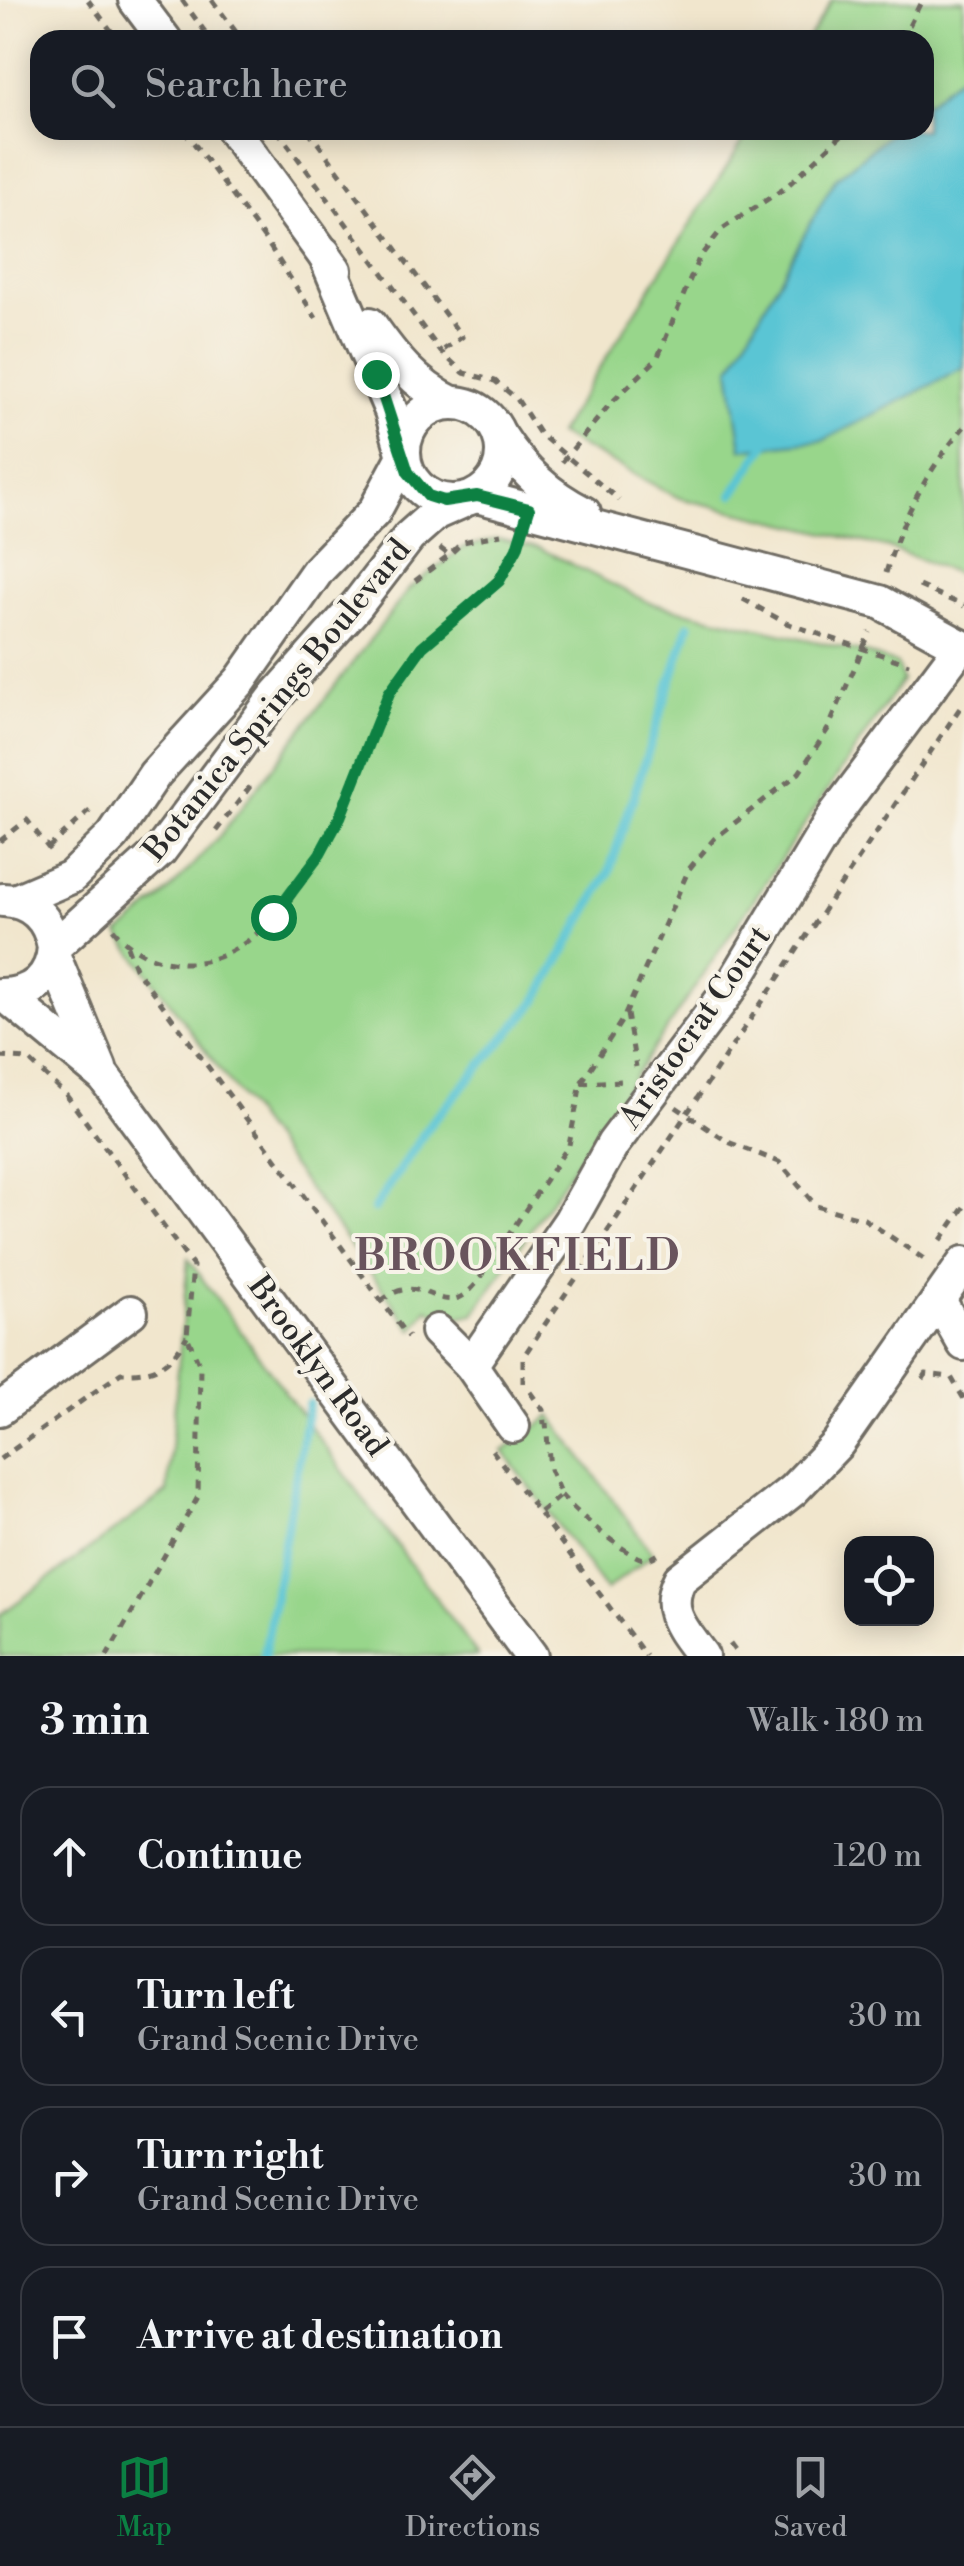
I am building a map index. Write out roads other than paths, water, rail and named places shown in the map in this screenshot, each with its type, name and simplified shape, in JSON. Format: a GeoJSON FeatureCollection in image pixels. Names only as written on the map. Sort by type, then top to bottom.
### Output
{"type":"FeatureCollection","features":[{"type":"Feature","properties":{"kind":"street"},"geometry":{"type":"LineString","coordinates":[[136,0],[158,30]]}},
{"type":"Feature","properties":{"kind":"street"},"geometry":{"type":"LineString","coordinates":[[239,140],[324,253],[392,356],[426,390],[482,412],[520,466],[531,518]]}},
{"type":"Feature","properties":{"kind":"street"},"geometry":{"type":"LineString","coordinates":[[324,253],[391,411],[408,472],[428,496],[469,499],[531,518],[883,588],[962,647]]}},
{"type":"Feature","properties":{"kind":"street"},"geometry":{"type":"LineString","coordinates":[[404,456],[405,440],[422,413],[452,403]]}},
{"type":"Feature","properties":{"kind":"street"},"geometry":{"type":"LineString","coordinates":[[469,499],[500,471],[501,437]]}},
{"type":"Feature","properties":{"kind":"street","name":"Botanica Springs Boulevard"},"geometry":{"type":"LineString","coordinates":[[5,899],[71,876],[112,836],[155,774],[241,680],[318,570],[374,512],[404,456]]}},
{"type":"Feature","properties":{"kind":"street","name":"Botanica Springs Boulevard"},"geometry":{"type":"LineString","coordinates":[[3,995],[32,989],[50,970],[54,952],[94,907],[160,851],[275,697],[418,530],[436,513],[469,499]]}},
{"type":"Feature","properties":{"kind":"street","name":"Aristocrat Court"},"geometry":{"type":"LineString","coordinates":[[471,1365],[643,1087],[730,990],[836,812],[962,647]]}},
{"type":"Feature","properties":{"kind":"street","name":"Brooklyn Road"},"geometry":{"type":"LineString","coordinates":[[5,899],[43,917],[104,1077]]}},
{"type":"Feature","properties":{"kind":"street","name":"Brooklyn Road"},"geometry":{"type":"LineString","coordinates":[[3,995],[104,1077],[532,1656]]}},
{"type":"Feature","properties":{"kind":"street"},"geometry":{"type":"LineString","coordinates":[[946,1276],[964,1344]]}},
{"type":"Feature","properties":{"kind":"street"},"geometry":{"type":"LineString","coordinates":[[702,1656],[673,1612],[673,1592],[680,1579],[793,1490],[838,1444],[946,1276]]}},
{"type":"Feature","properties":{"kind":"street"},"geometry":{"type":"LineString","coordinates":[[0,1409],[131,1312]]}},
{"type":"Feature","properties":{"kind":"street"},"geometry":{"type":"LineString","coordinates":[[427,1339],[471,1365],[510,1434]]}},
{"type":"Feature","properties":{"kind":"water"},"geometry":{"type":"Polygon","coordinates":[[[964,72],[964,368],[824,440],[742,449],[730,369],[835,179],[882,140],[934,140],[934,97],[964,72]]]}},
{"type":"Feature","properties":{"kind":"waterway"},"geometry":{"type":"LineString","coordinates":[[733,494],[770,438]]}},
{"type":"Feature","properties":{"kind":"waterway"},"geometry":{"type":"LineString","coordinates":[[374,1209],[430,1124],[536,1002],[609,872],[689,625]]}},
{"type":"Feature","properties":{"kind":"waterway"},"geometry":{"type":"LineString","coordinates":[[264,1656],[309,1403]]}},
{"type":"Feature","properties":{"kind":"district","name":"BROOKFIELD"},"geometry":{"type":"Point","coordinates":[518,1257]}}]}
